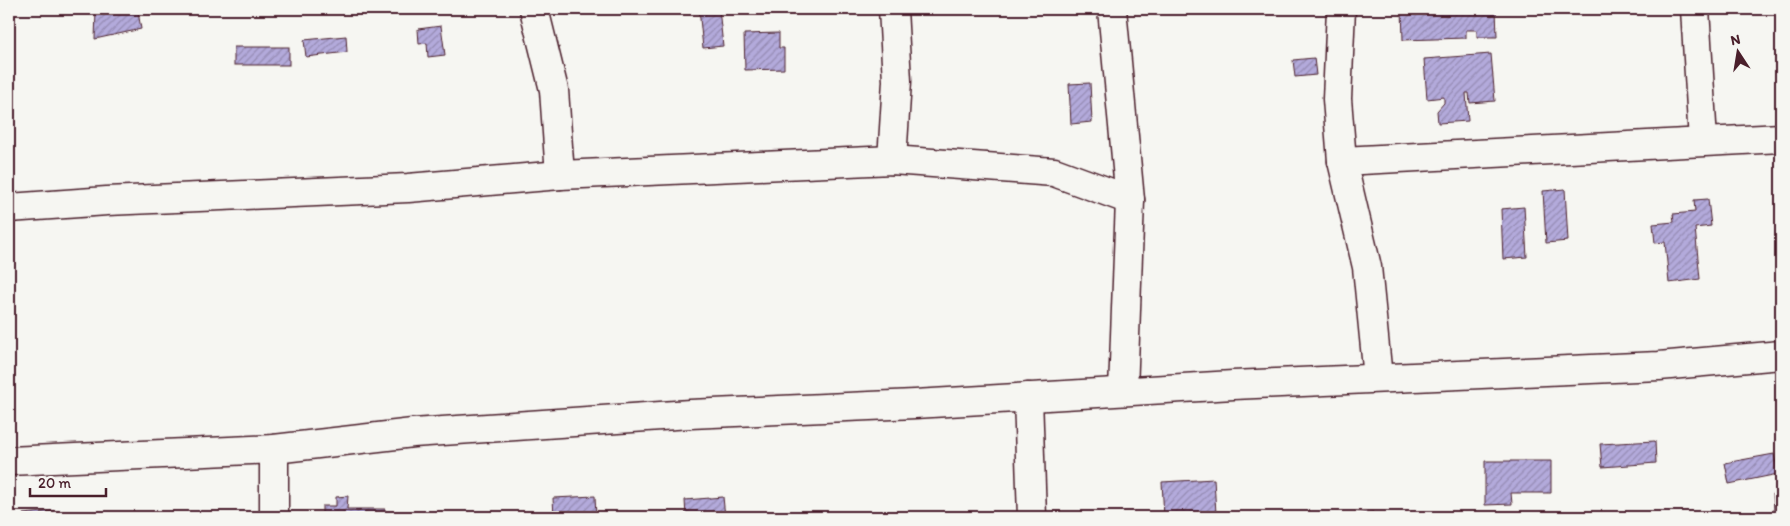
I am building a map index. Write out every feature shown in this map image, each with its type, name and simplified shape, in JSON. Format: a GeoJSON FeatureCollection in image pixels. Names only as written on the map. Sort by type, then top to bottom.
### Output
{"type":"FeatureCollection","features":[{"type":"Feature","properties":{"kind":"street"},"geometry":{"type":"LineString","coordinates":[[534,9],[554,90],[560,174]]}},
{"type":"Feature","properties":{"kind":"street"},"geometry":{"type":"LineString","coordinates":[[892,160],[897,80],[893,9]]}},
{"type":"Feature","properties":{"kind":"street"},"geometry":{"type":"LineString","coordinates":[[1112,9],[1130,200],[1123,391]]}},
{"type":"Feature","properties":{"kind":"street"},"geometry":{"type":"LineString","coordinates":[[1341,9],[1337,100],[1342,161],[1367,267],[1378,378]]}},
{"type":"Feature","properties":{"kind":"street"},"geometry":{"type":"LineString","coordinates":[[1695,9],[1703,141]]}},
{"type":"Feature","properties":{"kind":"street"},"geometry":{"type":"LineString","coordinates":[[1342,161],[1781,138]]}},
{"type":"Feature","properties":{"kind":"street"},"geometry":{"type":"LineString","coordinates":[[9,208],[408,188],[560,174],[892,160],[1054,172],[1130,200]]}},
{"type":"Feature","properties":{"kind":"street"},"geometry":{"type":"LineString","coordinates":[[9,461],[274,450],[423,433],[690,414],[915,404],[1028,396],[1378,378],[1659,366],[1781,356]]}},
{"type":"Feature","properties":{"kind":"street"},"geometry":{"type":"LineString","coordinates":[[1028,396],[1032,517]]}},
{"type":"Feature","properties":{"kind":"street"},"geometry":{"type":"LineString","coordinates":[[274,450],[274,517]]}},
{"type":"Feature","properties":{"kind":"building"},"geometry":{"type":"Polygon","coordinates":[[[309,9],[333,9],[309,12],[309,9]]]}},
{"type":"Feature","properties":{"kind":"building"},"geometry":{"type":"Polygon","coordinates":[[[699,9],[719,9],[723,46],[703,48],[699,9]]]}},
{"type":"Feature","properties":{"kind":"building"},"geometry":{"type":"Polygon","coordinates":[[[1402,9],[1496,9],[1497,37],[1477,37],[1477,30],[1466,30],[1466,38],[1403,40],[1402,9]]]}},
{"type":"Feature","properties":{"kind":"building"},"geometry":{"type":"Polygon","coordinates":[[[96,11],[138,12],[141,29],[95,39],[96,11]]]}},
{"type":"Feature","properties":{"kind":"building"},"geometry":{"type":"Polygon","coordinates":[[[441,26],[445,55],[428,57],[427,43],[419,44],[418,29],[441,26]]]}},
{"type":"Feature","properties":{"kind":"building"},"geometry":{"type":"Polygon","coordinates":[[[779,33],[779,48],[784,48],[784,69],[745,70],[744,34],[779,33]]]}},
{"type":"Feature","properties":{"kind":"building"},"geometry":{"type":"Polygon","coordinates":[[[346,36],[347,52],[306,57],[304,40],[346,36]]]}},
{"type":"Feature","properties":{"kind":"building"},"geometry":{"type":"Polygon","coordinates":[[[234,47],[289,47],[289,65],[234,65],[234,47]]]}},
{"type":"Feature","properties":{"kind":"building"},"geometry":{"type":"Polygon","coordinates":[[[1491,54],[1495,101],[1470,103],[1469,93],[1466,93],[1468,121],[1438,123],[1437,111],[1444,103],[1444,97],[1427,99],[1424,59],[1491,54]]]}},
{"type":"Feature","properties":{"kind":"building"},"geometry":{"type":"Polygon","coordinates":[[[1314,58],[1316,75],[1295,77],[1293,60],[1314,58]]]}},
{"type":"Feature","properties":{"kind":"building"},"geometry":{"type":"Polygon","coordinates":[[[1090,83],[1092,122],[1071,124],[1069,84],[1090,83]]]}},
{"type":"Feature","properties":{"kind":"building"},"geometry":{"type":"Polygon","coordinates":[[[1565,189],[1568,241],[1546,243],[1543,191],[1565,189]]]}},
{"type":"Feature","properties":{"kind":"building"},"geometry":{"type":"Polygon","coordinates":[[[1708,199],[1711,226],[1695,228],[1700,279],[1669,283],[1665,242],[1655,243],[1653,224],[1674,222],[1673,214],[1695,212],[1694,200],[1708,199]]]}},
{"type":"Feature","properties":{"kind":"building"},"geometry":{"type":"Polygon","coordinates":[[[1524,207],[1527,257],[1503,259],[1501,209],[1524,207]]]}},
{"type":"Feature","properties":{"kind":"building"},"geometry":{"type":"Polygon","coordinates":[[[1655,441],[1656,463],[1602,467],[1600,444],[1655,441]]]}},
{"type":"Feature","properties":{"kind":"building"},"geometry":{"type":"Polygon","coordinates":[[[1774,454],[1778,474],[1729,484],[1725,463],[1774,454]]]}},
{"type":"Feature","properties":{"kind":"building"},"geometry":{"type":"Polygon","coordinates":[[[1485,461],[1551,461],[1551,493],[1511,493],[1512,504],[1485,505],[1485,461]]]}},
{"type":"Feature","properties":{"kind":"building"},"geometry":{"type":"Polygon","coordinates":[[[1214,479],[1216,514],[1164,517],[1162,482],[1214,479]]]}},
{"type":"Feature","properties":{"kind":"building"},"geometry":{"type":"Polygon","coordinates":[[[1773,493],[1781,493],[1781,510],[1774,510],[1773,493]]]}},
{"type":"Feature","properties":{"kind":"building"},"geometry":{"type":"Polygon","coordinates":[[[348,496],[347,509],[385,509],[385,517],[322,517],[322,506],[336,506],[336,497],[348,496]]]}},
{"type":"Feature","properties":{"kind":"building"},"geometry":{"type":"Polygon","coordinates":[[[595,496],[596,517],[554,517],[553,498],[595,496]]]}},
{"type":"Feature","properties":{"kind":"building"},"geometry":{"type":"Polygon","coordinates":[[[723,497],[725,517],[686,517],[685,500],[723,497]]]}},
{"type":"Feature","properties":{"kind":"building"},"geometry":{"type":"Polygon","coordinates":[[[54,511],[55,517],[24,517],[23,514],[54,511]]]}},
{"type":"Feature","properties":{"kind":"building"},"geometry":{"type":"Polygon","coordinates":[[[1373,512],[1373,517],[1347,517],[1346,515],[1373,512]]]}},
{"type":"Feature","properties":{"kind":"building"},"geometry":{"type":"Polygon","coordinates":[[[134,514],[135,517],[107,517],[107,516],[134,514]]]}}]}
